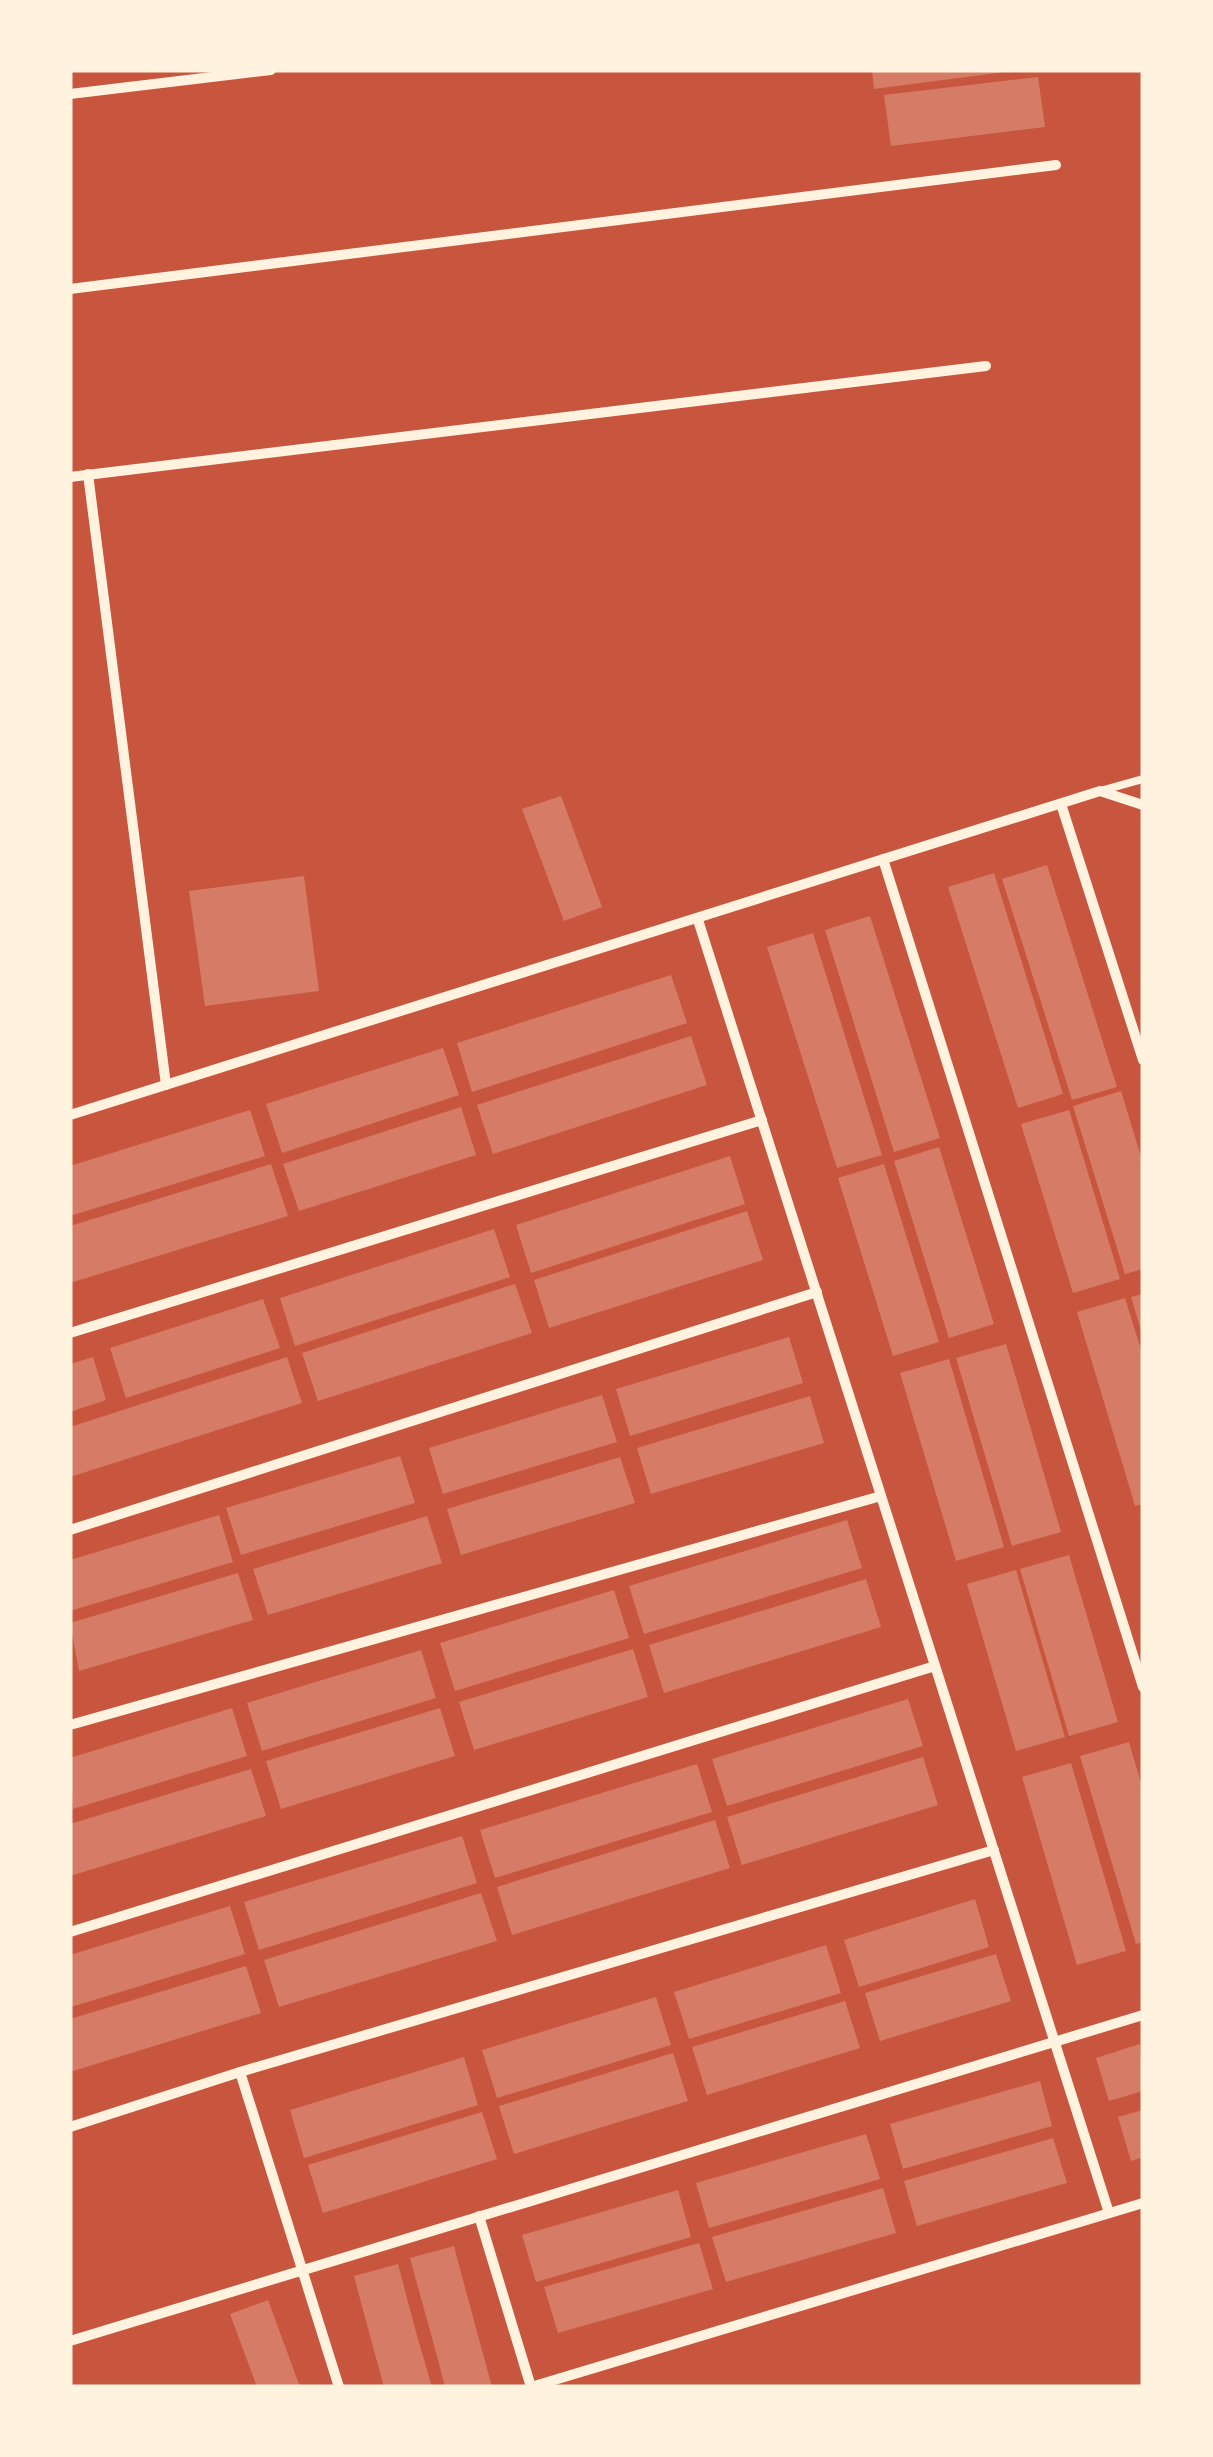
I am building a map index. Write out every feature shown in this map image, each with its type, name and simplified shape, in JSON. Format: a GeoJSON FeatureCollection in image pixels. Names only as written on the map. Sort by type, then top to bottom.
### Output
{"type":"FeatureCollection","features":[{"type":"Feature","properties":{"kind":"street"},"geometry":{"type":"LineString","coordinates":[[70,94],[270,70]]}},
{"type":"Feature","properties":{"kind":"street"},"geometry":{"type":"LineString","coordinates":[[70,290],[1056,165]]}},
{"type":"Feature","properties":{"kind":"street"},"geometry":{"type":"LineString","coordinates":[[70,477],[986,366]]}},
{"type":"Feature","properties":{"kind":"street"},"geometry":{"type":"LineString","coordinates":[[88,474],[166,1086]]}},
{"type":"Feature","properties":{"kind":"street"},"geometry":{"type":"LineString","coordinates":[[70,1116],[698,920],[785,886],[1100,791],[1143,805]]}},
{"type":"Feature","properties":{"kind":"street"},"geometry":{"type":"LineString","coordinates":[[1062,804],[1143,1060]]}},
{"type":"Feature","properties":{"kind":"street"},"geometry":{"type":"LineString","coordinates":[[883,859],[1143,1687]]}},
{"type":"Feature","properties":{"kind":"street"},"geometry":{"type":"LineString","coordinates":[[698,920],[1109,2213]]}},
{"type":"Feature","properties":{"kind":"street"},"geometry":{"type":"LineString","coordinates":[[70,1333],[762,1120]]}},
{"type":"Feature","properties":{"kind":"street"},"geometry":{"type":"LineString","coordinates":[[70,1530],[817,1292]]}},
{"type":"Feature","properties":{"kind":"street"},"geometry":{"type":"LineString","coordinates":[[70,1726],[881,1496]]}},
{"type":"Feature","properties":{"kind":"street"},"geometry":{"type":"LineString","coordinates":[[70,1932],[936,1666]]}},
{"type":"Feature","properties":{"kind":"street"},"geometry":{"type":"LineString","coordinates":[[70,2127],[240,2072],[994,1850]]}},
{"type":"Feature","properties":{"kind":"street"},"geometry":{"type":"LineString","coordinates":[[70,2341],[1143,2015]]}},
{"type":"Feature","properties":{"kind":"street"},"geometry":{"type":"LineString","coordinates":[[240,2072],[338,2387]]}},
{"type":"Feature","properties":{"kind":"street"},"geometry":{"type":"LineString","coordinates":[[479,2216],[531,2387],[1143,2203]]}},
{"type":"Feature","properties":{"kind":"lane"},"geometry":{"type":"LineString","coordinates":[[1100,791],[1143,779]]}},
{"type":"Feature","properties":{"kind":"building"},"geometry":{"type":"Polygon","coordinates":[[[872,70],[1005,70],[1005,72],[874,89],[872,70]]]}},
{"type":"Feature","properties":{"kind":"building"},"geometry":{"type":"Polygon","coordinates":[[[1038,77],[1045,127],[891,146],[884,95],[1038,77]]]}},
{"type":"Feature","properties":{"kind":"building"},"geometry":{"type":"Polygon","coordinates":[[[561,796],[602,907],[564,921],[522,809],[561,796]]]}},
{"type":"Feature","properties":{"kind":"building"},"geometry":{"type":"Polygon","coordinates":[[[1047,865],[1117,1087],[1072,1100],[1002,879],[1047,865]]]}},
{"type":"Feature","properties":{"kind":"building"},"geometry":{"type":"Polygon","coordinates":[[[994,873],[1063,1094],[1018,1108],[948,887],[994,873]]]}},
{"type":"Feature","properties":{"kind":"building"},"geometry":{"type":"Polygon","coordinates":[[[304,876],[319,991],[205,1006],[189,891],[304,876]]]}},
{"type":"Feature","properties":{"kind":"building"},"geometry":{"type":"Polygon","coordinates":[[[870,916],[940,1138],[894,1152],[825,930],[870,916]]]}},
{"type":"Feature","properties":{"kind":"building"},"geometry":{"type":"Polygon","coordinates":[[[813,933],[882,1155],[837,1168],[767,947],[813,933]]]}},
{"type":"Feature","properties":{"kind":"building"},"geometry":{"type":"Polygon","coordinates":[[[671,975],[687,1023],[472,1092],[457,1043],[671,975]]]}},
{"type":"Feature","properties":{"kind":"building"},"geometry":{"type":"Polygon","coordinates":[[[691,1036],[707,1085],[493,1154],[477,1105],[691,1036]]]}},
{"type":"Feature","properties":{"kind":"building"},"geometry":{"type":"Polygon","coordinates":[[[443,1048],[459,1095],[282,1153],[266,1104],[443,1048]]]}},
{"type":"Feature","properties":{"kind":"building"},"geometry":{"type":"Polygon","coordinates":[[[1121,1091],[1143,1163],[1143,1269],[1125,1274],[1073,1106],[1121,1091]]]}},
{"type":"Feature","properties":{"kind":"building"},"geometry":{"type":"Polygon","coordinates":[[[461,1107],[476,1155],[299,1211],[283,1164],[461,1107]]]}},
{"type":"Feature","properties":{"kind":"building"},"geometry":{"type":"Polygon","coordinates":[[[250,1110],[265,1156],[70,1216],[70,1166],[250,1110]]]}},
{"type":"Feature","properties":{"kind":"building"},"geometry":{"type":"Polygon","coordinates":[[[1069,1110],[1120,1279],[1073,1293],[1021,1124],[1069,1110]]]}},
{"type":"Feature","properties":{"kind":"building"},"geometry":{"type":"Polygon","coordinates":[[[939,1147],[994,1324],[949,1338],[894,1161],[939,1147]]]}},
{"type":"Feature","properties":{"kind":"building"},"geometry":{"type":"Polygon","coordinates":[[[730,1156],[745,1204],[531,1273],[516,1225],[730,1156]]]}},
{"type":"Feature","properties":{"kind":"building"},"geometry":{"type":"Polygon","coordinates":[[[271,1164],[288,1216],[70,1283],[70,1226],[271,1164]]]}},
{"type":"Feature","properties":{"kind":"building"},"geometry":{"type":"Polygon","coordinates":[[[884,1164],[939,1342],[893,1356],[838,1178],[884,1164]]]}},
{"type":"Feature","properties":{"kind":"building"},"geometry":{"type":"Polygon","coordinates":[[[747,1211],[763,1260],[549,1328],[534,1280],[747,1211]]]}},
{"type":"Feature","properties":{"kind":"building"},"geometry":{"type":"Polygon","coordinates":[[[494,1229],[510,1277],[295,1346],[280,1298],[494,1229]]]}},
{"type":"Feature","properties":{"kind":"building"},"geometry":{"type":"Polygon","coordinates":[[[515,1284],[532,1333],[318,1401],[302,1353],[515,1284]]]}},
{"type":"Feature","properties":{"kind":"building"},"geometry":{"type":"Polygon","coordinates":[[[1143,1294],[1143,1334],[1142,1334],[1131,1297],[1143,1294]]]}},
{"type":"Feature","properties":{"kind":"building"},"geometry":{"type":"Polygon","coordinates":[[[1125,1298],[1143,1356],[1143,1504],[1135,1506],[1077,1312],[1125,1298]]]}},
{"type":"Feature","properties":{"kind":"building"},"geometry":{"type":"Polygon","coordinates":[[[263,1299],[280,1348],[126,1398],[110,1348],[263,1299]]]}},
{"type":"Feature","properties":{"kind":"building"},"geometry":{"type":"Polygon","coordinates":[[[789,1337],[803,1383],[630,1436],[616,1389],[789,1337]]]}},
{"type":"Feature","properties":{"kind":"building"},"geometry":{"type":"Polygon","coordinates":[[[1006,1344],[1061,1532],[1012,1546],[956,1358],[1006,1344]]]}},
{"type":"Feature","properties":{"kind":"building"},"geometry":{"type":"Polygon","coordinates":[[[93,1357],[106,1400],[70,1412],[70,1364],[93,1357]]]}},
{"type":"Feature","properties":{"kind":"building"},"geometry":{"type":"Polygon","coordinates":[[[287,1357],[302,1403],[70,1477],[70,1427],[287,1357]]]}},
{"type":"Feature","properties":{"kind":"building"},"geometry":{"type":"Polygon","coordinates":[[[949,1359],[1004,1547],[956,1561],[900,1373],[949,1359]]]}},
{"type":"Feature","properties":{"kind":"building"},"geometry":{"type":"Polygon","coordinates":[[[602,1395],[617,1442],[443,1494],[429,1448],[602,1395]]]}},
{"type":"Feature","properties":{"kind":"building"},"geometry":{"type":"Polygon","coordinates":[[[810,1396],[824,1443],[651,1494],[637,1448],[810,1396]]]}},
{"type":"Feature","properties":{"kind":"building"},"geometry":{"type":"Polygon","coordinates":[[[400,1456],[415,1503],[241,1555],[226,1508],[400,1456]]]}},
{"type":"Feature","properties":{"kind":"building"},"geometry":{"type":"Polygon","coordinates":[[[620,1457],[635,1503],[461,1555],[447,1509],[620,1457]]]}},
{"type":"Feature","properties":{"kind":"building"},"geometry":{"type":"Polygon","coordinates":[[[219,1515],[233,1562],[70,1611],[70,1560],[219,1515]]]}},
{"type":"Feature","properties":{"kind":"building"},"geometry":{"type":"Polygon","coordinates":[[[427,1516],[442,1563],[268,1615],[253,1569],[427,1516]]]}},
{"type":"Feature","properties":{"kind":"building"},"geometry":{"type":"Polygon","coordinates":[[[847,1520],[862,1568],[644,1634],[629,1586],[847,1520]]]}},
{"type":"Feature","properties":{"kind":"building"},"geometry":{"type":"Polygon","coordinates":[[[1069,1555],[1118,1722],[1069,1736],[1020,1569],[1069,1555]]]}},
{"type":"Feature","properties":{"kind":"building"},"geometry":{"type":"Polygon","coordinates":[[[1016,1570],[1065,1737],[1016,1751],[967,1584],[1016,1570]]]}},
{"type":"Feature","properties":{"kind":"building"},"geometry":{"type":"Polygon","coordinates":[[[238,1573],[253,1620],[79,1671],[70,1623],[238,1573]]]}},
{"type":"Feature","properties":{"kind":"building"},"geometry":{"type":"Polygon","coordinates":[[[866,1579],[881,1627],[664,1693],[649,1645],[866,1579]]]}},
{"type":"Feature","properties":{"kind":"building"},"geometry":{"type":"Polygon","coordinates":[[[614,1590],[629,1638],[455,1691],[440,1643],[614,1590]]]}},
{"type":"Feature","properties":{"kind":"building"},"geometry":{"type":"Polygon","coordinates":[[[633,1649],[648,1697],[474,1750],[459,1702],[633,1649]]]}},
{"type":"Feature","properties":{"kind":"building"},"geometry":{"type":"Polygon","coordinates":[[[421,1650],[436,1698],[262,1751],[247,1703],[421,1650]]]}},
{"type":"Feature","properties":{"kind":"building"},"geometry":{"type":"Polygon","coordinates":[[[908,1699],[923,1746],[727,1806],[712,1759],[908,1699]]]}},
{"type":"Feature","properties":{"kind":"building"},"geometry":{"type":"Polygon","coordinates":[[[232,1708],[247,1756],[73,1809],[70,1758],[232,1708]]]}},
{"type":"Feature","properties":{"kind":"building"},"geometry":{"type":"Polygon","coordinates":[[[440,1708],[455,1756],[281,1809],[266,1761],[440,1708]]]}},
{"type":"Feature","properties":{"kind":"building"},"geometry":{"type":"Polygon","coordinates":[[[1129,1742],[1143,1790],[1143,1942],[1136,1944],[1080,1756],[1129,1742]]]}},
{"type":"Feature","properties":{"kind":"building"},"geometry":{"type":"Polygon","coordinates":[[[923,1757],[938,1805],[742,1865],[727,1817],[923,1757]]]}},
{"type":"Feature","properties":{"kind":"building"},"geometry":{"type":"Polygon","coordinates":[[[1071,1763],[1126,1951],[1077,1965],[1022,1777],[1071,1763]]]}},
{"type":"Feature","properties":{"kind":"building"},"geometry":{"type":"Polygon","coordinates":[[[697,1764],[712,1812],[495,1878],[480,1830],[697,1764]]]}},
{"type":"Feature","properties":{"kind":"building"},"geometry":{"type":"Polygon","coordinates":[[[251,1769],[266,1816],[70,1876],[70,1824],[251,1769]]]}},
{"type":"Feature","properties":{"kind":"building"},"geometry":{"type":"Polygon","coordinates":[[[715,1820],[730,1868],[512,1935],[497,1887],[715,1820]]]}},
{"type":"Feature","properties":{"kind":"building"},"geometry":{"type":"Polygon","coordinates":[[[462,1836],[477,1883],[259,1950],[244,1902],[462,1836]]]}},
{"type":"Feature","properties":{"kind":"building"},"geometry":{"type":"Polygon","coordinates":[[[481,1893],[497,1941],[279,2007],[264,1960],[481,1893]]]}},
{"type":"Feature","properties":{"kind":"building"},"geometry":{"type":"Polygon","coordinates":[[[975,1899],[989,1947],[859,1987],[844,1940],[975,1899]]]}},
{"type":"Feature","properties":{"kind":"building"},"geometry":{"type":"Polygon","coordinates":[[[230,1906],[245,1954],[71,2007],[70,1955],[230,1906]]]}},
{"type":"Feature","properties":{"kind":"building"},"geometry":{"type":"Polygon","coordinates":[[[826,1945],[841,1993],[689,2039],[674,1992],[826,1945]]]}},
{"type":"Feature","properties":{"kind":"building"},"geometry":{"type":"Polygon","coordinates":[[[996,1954],[1011,2001],[880,2041],[865,1993],[996,1954]]]}},
{"type":"Feature","properties":{"kind":"building"},"geometry":{"type":"Polygon","coordinates":[[[246,1966],[261,2013],[70,2072],[70,2019],[246,1966]]]}},
{"type":"Feature","properties":{"kind":"building"},"geometry":{"type":"Polygon","coordinates":[[[656,1997],[671,2045],[497,2098],[482,2050],[656,1997]]]}},
{"type":"Feature","properties":{"kind":"building"},"geometry":{"type":"Polygon","coordinates":[[[845,2001],[860,2048],[707,2095],[692,2047],[845,2001]]]}},
{"type":"Feature","properties":{"kind":"building"},"geometry":{"type":"Polygon","coordinates":[[[1140,2044],[1143,2091],[1109,2101],[1096,2058],[1140,2044]]]}},
{"type":"Feature","properties":{"kind":"building"},"geometry":{"type":"Polygon","coordinates":[[[673,2053],[688,2101],[514,2154],[499,2106],[673,2053]]]}},
{"type":"Feature","properties":{"kind":"building"},"geometry":{"type":"Polygon","coordinates":[[[464,2057],[478,2105],[304,2158],[290,2110],[464,2057]]]}},
{"type":"Feature","properties":{"kind":"building"},"geometry":{"type":"Polygon","coordinates":[[[1040,2081],[1052,2126],[903,2169],[890,2124],[1040,2081]]]}},
{"type":"Feature","properties":{"kind":"building"},"geometry":{"type":"Polygon","coordinates":[[[1143,2110],[1143,2157],[1131,2161],[1118,2117],[1143,2110]]]}},
{"type":"Feature","properties":{"kind":"building"},"geometry":{"type":"Polygon","coordinates":[[[482,2112],[497,2159],[323,2213],[308,2165],[482,2112]]]}},
{"type":"Feature","properties":{"kind":"building"},"geometry":{"type":"Polygon","coordinates":[[[866,2134],[880,2179],[709,2228],[696,2183],[866,2134]]]}},
{"type":"Feature","properties":{"kind":"building"},"geometry":{"type":"Polygon","coordinates":[[[1053,2138],[1067,2183],[917,2226],[904,2181],[1053,2138]]]}},
{"type":"Feature","properties":{"kind":"building"},"geometry":{"type":"Polygon","coordinates":[[[883,2188],[896,2233],[726,2282],[712,2237],[883,2188]]]}},
{"type":"Feature","properties":{"kind":"building"},"geometry":{"type":"Polygon","coordinates":[[[678,2190],[691,2237],[536,2282],[522,2235],[678,2190]]]}},
{"type":"Feature","properties":{"kind":"building"},"geometry":{"type":"Polygon","coordinates":[[[699,2243],[713,2289],[558,2333],[544,2287],[699,2243]]]}},
{"type":"Feature","properties":{"kind":"building"},"geometry":{"type":"Polygon","coordinates":[[[454,2246],[492,2387],[445,2387],[410,2258],[454,2246]]]}},
{"type":"Feature","properties":{"kind":"building"},"geometry":{"type":"Polygon","coordinates":[[[398,2264],[432,2387],[384,2387],[354,2276],[398,2264]]]}},
{"type":"Feature","properties":{"kind":"building"},"geometry":{"type":"Polygon","coordinates":[[[268,2300],[300,2387],[257,2387],[230,2314],[268,2300]]]}}]}
